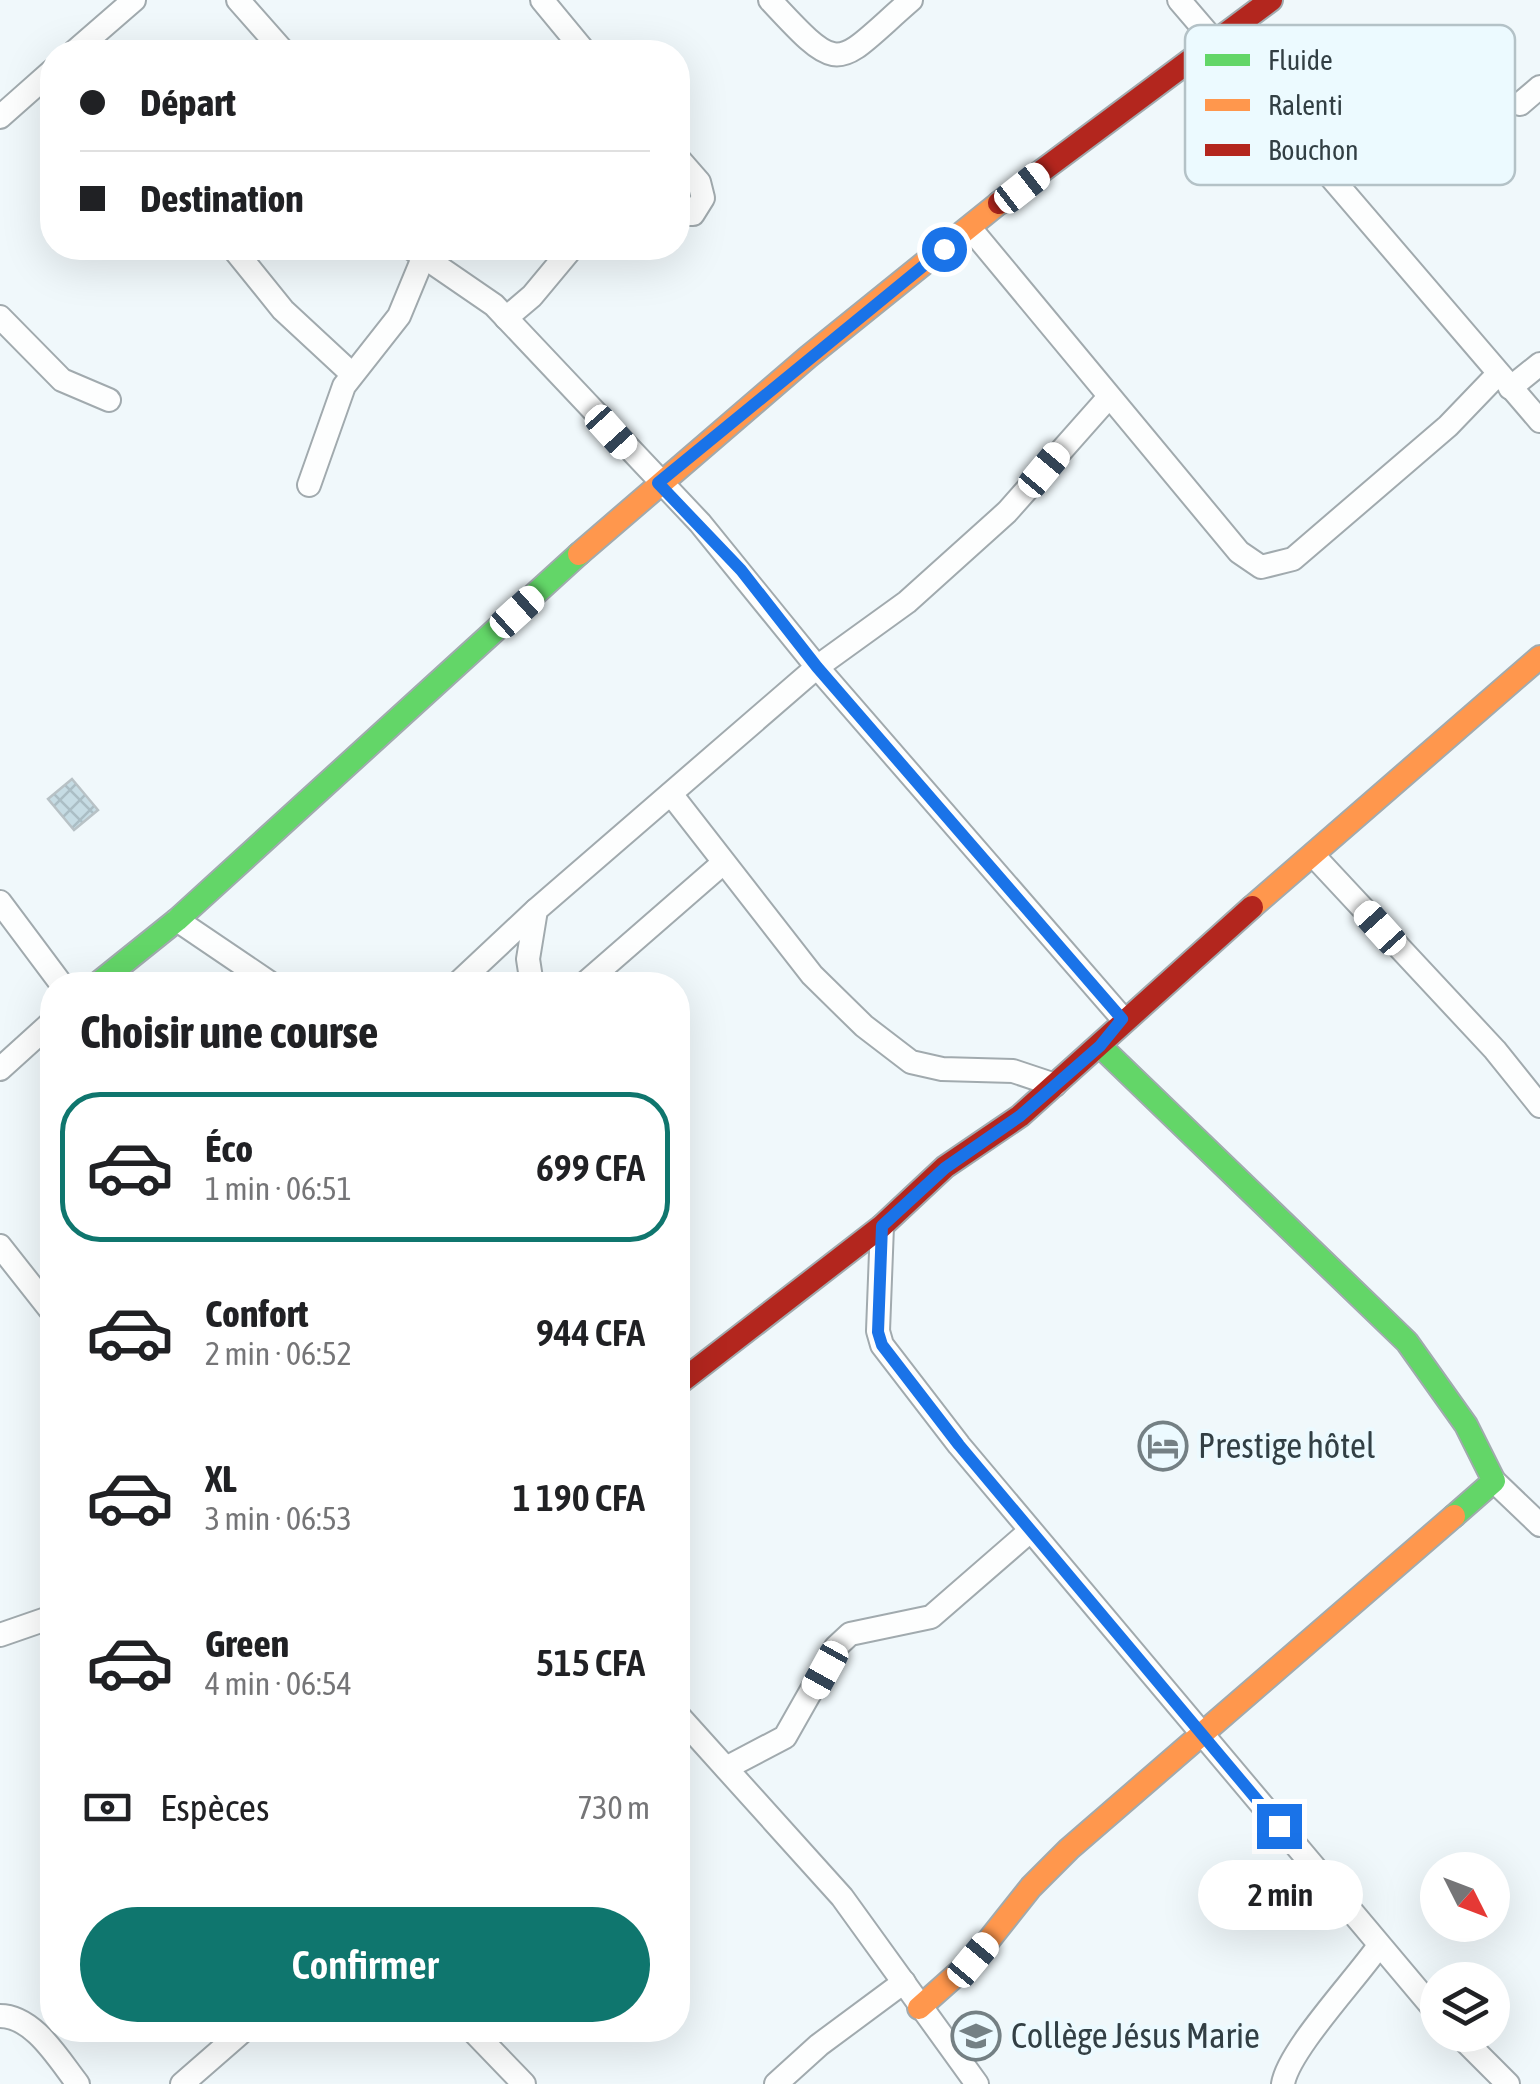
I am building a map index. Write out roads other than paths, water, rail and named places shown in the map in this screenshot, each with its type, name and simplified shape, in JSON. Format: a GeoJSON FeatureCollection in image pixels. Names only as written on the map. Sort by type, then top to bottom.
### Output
{"type":"FeatureCollection","features":[{"type":"Feature","properties":{"kind":"street"},"geometry":{"type":"LineString","coordinates":[[97,40],[134,0]]}},
{"type":"Feature","properties":{"kind":"street"},"geometry":{"type":"LineString","coordinates":[[238,0],[273,40]]}},
{"type":"Feature","properties":{"kind":"street"},"geometry":{"type":"LineString","coordinates":[[542,0],[576,40]]}},
{"type":"Feature","properties":{"kind":"street"},"geometry":{"type":"LineString","coordinates":[[770,0],[814,47],[838,56],[852,53],[911,0]]}},
{"type":"Feature","properties":{"kind":"street"},"geometry":{"type":"LineString","coordinates":[[1180,0],[1200,25]]}},
{"type":"Feature","properties":{"kind":"street"},"geometry":{"type":"LineString","coordinates":[[1236,25],[1271,0]]}},
{"type":"Feature","properties":{"kind":"street"},"geometry":{"type":"LineString","coordinates":[[112,972],[178,920],[658,483],[970,228],[1185,63]]}},
{"type":"Feature","properties":{"kind":"street"},"geometry":{"type":"LineString","coordinates":[[0,117],[40,82]]}},
{"type":"Feature","properties":{"kind":"street"},"geometry":{"type":"LineString","coordinates":[[1520,104],[1540,87]]}},
{"type":"Feature","properties":{"kind":"street"},"geometry":{"type":"LineString","coordinates":[[690,172],[699,182],[704,198],[690,214]]}},
{"type":"Feature","properties":{"kind":"street"},"geometry":{"type":"LineString","coordinates":[[1336,185],[1540,421]]}},
{"type":"Feature","properties":{"kind":"street"},"geometry":{"type":"LineString","coordinates":[[970,228],[1238,552],[1261,567],[1293,560],[1504,381],[1540,364]]}},
{"type":"Feature","properties":{"kind":"street"},"geometry":{"type":"LineString","coordinates":[[243,260],[283,310],[352,374]]}},
{"type":"Feature","properties":{"kind":"street"},"geometry":{"type":"LineString","coordinates":[[309,485],[333,406],[352,374],[399,316],[415,260]]}},
{"type":"Feature","properties":{"kind":"street"},"geometry":{"type":"LineString","coordinates":[[427,260],[506,318],[741,570],[817,667],[1122,1019]]}},
{"type":"Feature","properties":{"kind":"street"},"geometry":{"type":"LineString","coordinates":[[506,318],[532,296],[562,260]]}},
{"type":"Feature","properties":{"kind":"street"},"geometry":{"type":"LineString","coordinates":[[0,316],[62,380],[109,400]]}},
{"type":"Feature","properties":{"kind":"street"},"geometry":{"type":"LineString","coordinates":[[470,972],[817,667],[907,602],[1007,512],[1108,398]]}},
{"type":"Feature","properties":{"kind":"street"},"geometry":{"type":"LineString","coordinates":[[690,1375],[882,1226],[945,1168],[992,1139],[1056,1085],[1100,1046],[1122,1019],[1314,856],[1436,741],[1540,657]]}},
{"type":"Feature","properties":{"kind":"street"},"geometry":{"type":"LineString","coordinates":[[671,794],[812,975],[864,1026],[911,1062],[942,1069],[1013,1072],[1056,1085]]}},
{"type":"Feature","properties":{"kind":"street"},"geometry":{"type":"LineString","coordinates":[[1314,856],[1495,1050],[1540,1106]]}},
{"type":"Feature","properties":{"kind":"street"},"geometry":{"type":"LineString","coordinates":[[597,972],[722,864]]}},
{"type":"Feature","properties":{"kind":"street"},"geometry":{"type":"LineString","coordinates":[[0,902],[52,972]]}},
{"type":"Feature","properties":{"kind":"street"},"geometry":{"type":"LineString","coordinates":[[530,972],[528,959],[536,910]]}},
{"type":"Feature","properties":{"kind":"street"},"geometry":{"type":"LineString","coordinates":[[178,920],[253,972]]}},
{"type":"Feature","properties":{"kind":"street"},"geometry":{"type":"LineString","coordinates":[[0,1069],[40,1033]]}},
{"type":"Feature","properties":{"kind":"street"},"geometry":{"type":"LineString","coordinates":[[1100,1046],[1407,1342],[1466,1424],[1494,1481],[1540,1524]]}},
{"type":"Feature","properties":{"kind":"street"},"geometry":{"type":"LineString","coordinates":[[882,1226],[878,1332],[882,1345],[1030,1530],[1420,1994]]}},
{"type":"Feature","properties":{"kind":"street"},"geometry":{"type":"LineString","coordinates":[[0,1246],[40,1297]]}},
{"type":"Feature","properties":{"kind":"street"},"geometry":{"type":"LineString","coordinates":[[919,2008],[973,1960],[1031,1887],[1070,1849],[1206,1736],[1494,1481]]}},
{"type":"Feature","properties":{"kind":"street"},"geometry":{"type":"LineString","coordinates":[[726,1768],[785,1736],[836,1648],[850,1634],[931,1617],[1030,1530]]}},
{"type":"Feature","properties":{"kind":"street"},"geometry":{"type":"LineString","coordinates":[[0,1635],[40,1621]]}},
{"type":"Feature","properties":{"kind":"street"},"geometry":{"type":"LineString","coordinates":[[690,1728],[842,1897],[977,2084]]}},
{"type":"Feature","properties":{"kind":"street"},"geometry":{"type":"LineString","coordinates":[[1283,2084],[1301,2045],[1378,1947]]}},
{"type":"Feature","properties":{"kind":"street"},"geometry":{"type":"LineString","coordinates":[[776,2084],[818,2045],[904,1982]]}},
{"type":"Feature","properties":{"kind":"street"},"geometry":{"type":"LineString","coordinates":[[0,2016],[12,2016],[40,2041]]}},
{"type":"Feature","properties":{"kind":"street"},"geometry":{"type":"LineString","coordinates":[[41,2042],[78,2084]]}},
{"type":"Feature","properties":{"kind":"street"},"geometry":{"type":"LineString","coordinates":[[182,2084],[230,2042]]}},
{"type":"Feature","properties":{"kind":"street"},"geometry":{"type":"LineString","coordinates":[[484,2042],[524,2084]]}},
{"type":"Feature","properties":{"kind":"street"},"geometry":{"type":"LineString","coordinates":[[1477,2052],[1508,2084]]}},
{"type":"Feature","properties":{"kind":"place","name":"Prestige hôtel"},"geometry":{"type":"Point","coordinates":[1163,1446]}},
{"type":"Feature","properties":{"kind":"place","name":"Collège Jésus Marie"},"geometry":{"type":"Point","coordinates":[976,2036]}}]}
